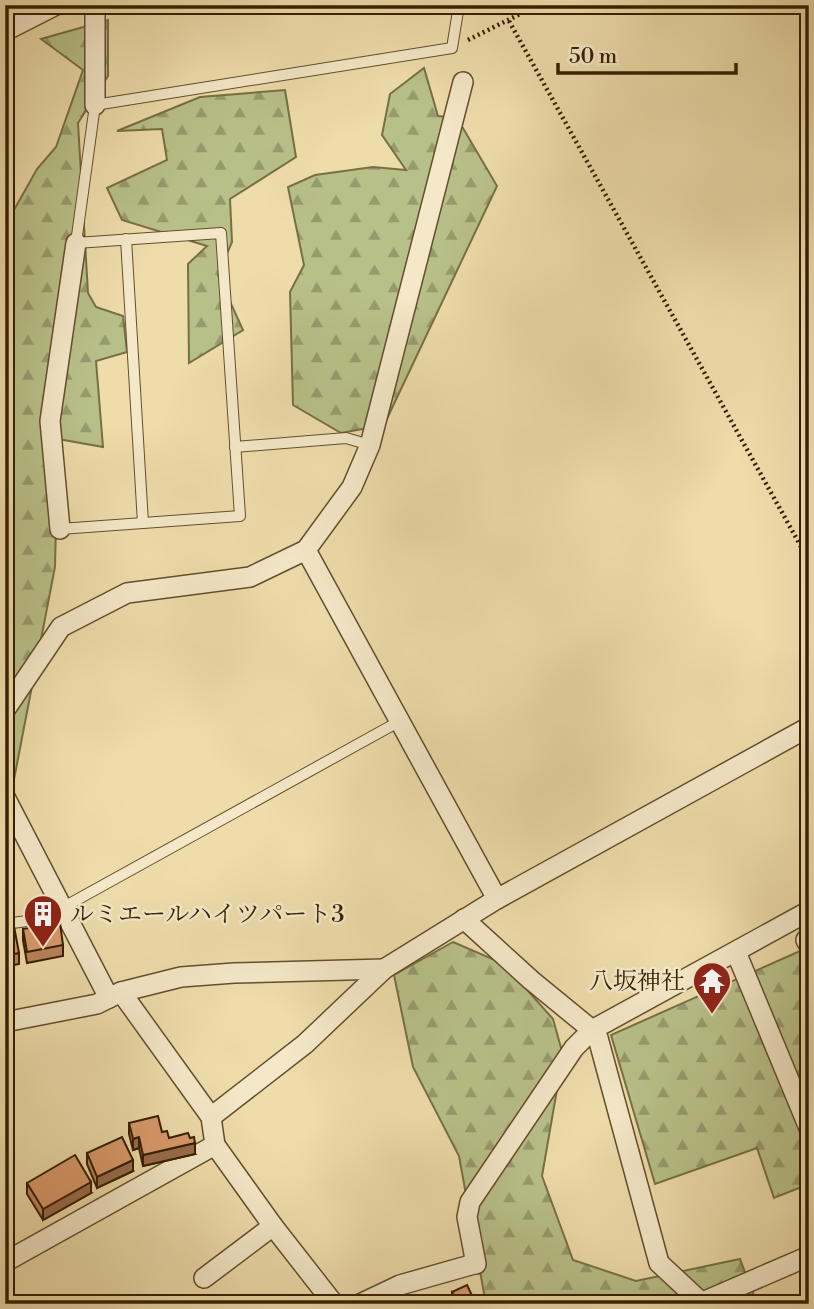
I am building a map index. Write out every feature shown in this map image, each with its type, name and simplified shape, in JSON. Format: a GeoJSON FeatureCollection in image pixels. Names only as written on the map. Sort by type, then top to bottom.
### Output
{"type":"FeatureCollection","features":[{"type":"Feature","properties":{"kind":"street"},"geometry":{"type":"LineString","coordinates":[[5,31],[56,5]]}},
{"type":"Feature","properties":{"kind":"street"},"geometry":{"type":"LineString","coordinates":[[95,5],[95,105]]}},
{"type":"Feature","properties":{"kind":"street"},"geometry":{"type":"LineString","coordinates":[[5,710],[61,627],[127,593],[250,576],[306,550],[352,487],[370,446],[463,82]]}},
{"type":"Feature","properties":{"kind":"street"},"geometry":{"type":"LineString","coordinates":[[60,529],[50,421],[76,243]]}},
{"type":"Feature","properties":{"kind":"street"},"geometry":{"type":"LineString","coordinates":[[306,550],[497,899]]}},
{"type":"Feature","properties":{"kind":"street"},"geometry":{"type":"LineString","coordinates":[[211,1117],[305,1044],[384,969],[497,899],[809,727]]}},
{"type":"Feature","properties":{"kind":"street"},"geometry":{"type":"LineString","coordinates":[[5,797],[62,908],[115,995],[211,1117],[215,1145],[334,1304]]}},
{"type":"Feature","properties":{"kind":"street"},"geometry":{"type":"LineString","coordinates":[[360,1304],[400,1285],[475,1264],[467,1217],[470,1202],[574,1048],[592,1030],[809,911]]}},
{"type":"Feature","properties":{"kind":"street"},"geometry":{"type":"LineString","coordinates":[[464,919],[598,1038],[659,1263],[701,1303],[809,1256]]}},
{"type":"Feature","properties":{"kind":"street"},"geometry":{"type":"LineString","coordinates":[[736,952],[809,1128]]}},
{"type":"Feature","properties":{"kind":"street"},"geometry":{"type":"LineString","coordinates":[[5,1022],[97,1004],[115,995],[181,977],[384,969]]}},
{"type":"Feature","properties":{"kind":"street"},"geometry":{"type":"LineString","coordinates":[[5,1262],[215,1145]]}},
{"type":"Feature","properties":{"kind":"street"},"geometry":{"type":"LineString","coordinates":[[204,1278],[273,1226]]}},
{"type":"Feature","properties":{"kind":"lane"},"geometry":{"type":"LineString","coordinates":[[60,529],[240,516],[221,233],[76,243],[95,105],[452,48],[459,5]]}},
{"type":"Feature","properties":{"kind":"lane"},"geometry":{"type":"LineString","coordinates":[[126,239],[143,523]]}},
{"type":"Feature","properties":{"kind":"lane"},"geometry":{"type":"LineString","coordinates":[[235,447],[346,438],[370,446]]}},
{"type":"Feature","properties":{"kind":"lane"},"geometry":{"type":"LineString","coordinates":[[5,924],[27,921],[62,908],[400,721]]}},
{"type":"Feature","properties":{"kind":"path"},"geometry":{"type":"LineString","coordinates":[[452,48],[538,5]]}},
{"type":"Feature","properties":{"kind":"path"},"geometry":{"type":"LineString","coordinates":[[509,21],[809,561]]}},
{"type":"Feature","properties":{"kind":"green space"},"geometry":{"type":"Polygon","coordinates":[[[108,20],[108,76],[78,123],[88,293],[96,307],[123,316],[127,352],[96,361],[103,447],[58,439],[55,567],[5,826],[5,226],[37,169],[56,147],[83,70],[41,39],[108,20]]]}},
{"type":"Feature","properties":{"kind":"green space"},"geometry":{"type":"Polygon","coordinates":[[[424,68],[438,116],[457,118],[497,186],[384,425],[341,433],[293,405],[290,292],[304,265],[288,187],[315,175],[373,167],[406,170],[382,135],[390,94],[424,68]]]}},
{"type":"Feature","properties":{"kind":"green space"},"geometry":{"type":"Polygon","coordinates":[[[285,90],[296,157],[230,199],[232,242],[218,275],[243,330],[189,363],[188,264],[207,246],[122,220],[107,188],[167,160],[162,129],[117,131],[200,97],[285,90]]]}},
{"type":"Feature","properties":{"kind":"green space"},"geometry":{"type":"Polygon","coordinates":[[[453,942],[504,964],[553,1019],[563,1055],[542,1176],[573,1260],[636,1281],[740,1259],[757,1304],[486,1304],[459,1156],[413,1067],[394,975],[453,942]]]}},
{"type":"Feature","properties":{"kind":"green space"},"geometry":{"type":"Polygon","coordinates":[[[809,947],[809,1184],[774,1198],[757,1148],[655,1184],[611,1035],[809,947]]]}},
{"type":"Feature","properties":{"kind":"building"},"geometry":{"type":"Polygon","coordinates":[[[13,921],[19,953],[5,956],[5,922],[13,921]]]}},
{"type":"Feature","properties":{"kind":"building"},"geometry":{"type":"Polygon","coordinates":[[[60,923],[63,945],[27,952],[23,929],[60,923]]]}},
{"type":"Feature","properties":{"kind":"building"},"geometry":{"type":"Polygon","coordinates":[[[158,1116],[162,1132],[167,1131],[169,1138],[188,1133],[190,1138],[194,1137],[195,1143],[143,1155],[139,1137],[133,1139],[129,1123],[158,1116]]]}},
{"type":"Feature","properties":{"kind":"building"},"geometry":{"type":"Polygon","coordinates":[[[122,1137],[133,1160],[97,1177],[87,1153],[122,1137]]]}},
{"type":"Feature","properties":{"kind":"building"},"geometry":{"type":"Polygon","coordinates":[[[75,1155],[91,1182],[43,1209],[27,1183],[75,1155]]]}},
{"type":"Feature","properties":{"kind":"building"},"geometry":{"type":"Polygon","coordinates":[[[467,1285],[476,1304],[452,1304],[457,1301],[452,1292],[467,1285]]]}},
{"type":"Feature","properties":{"kind":"place","name":"ルミエールハイツパート3"},"geometry":{"type":"Point","coordinates":[43,948]}},
{"type":"Feature","properties":{"kind":"place","name":"八坂神社"},"geometry":{"type":"Point","coordinates":[712,1015]}}]}
